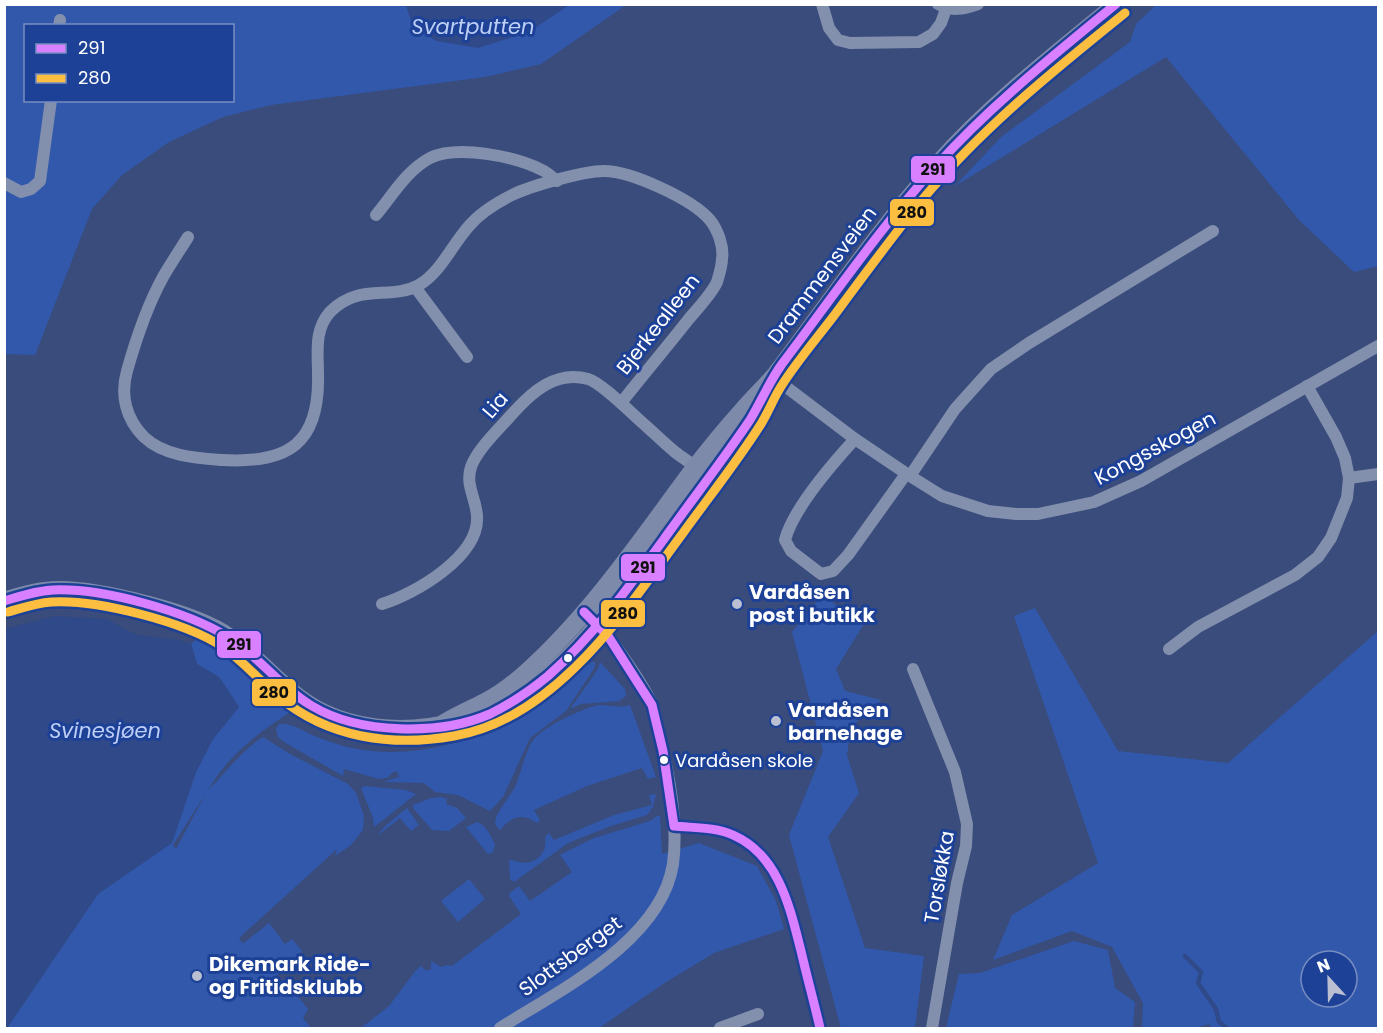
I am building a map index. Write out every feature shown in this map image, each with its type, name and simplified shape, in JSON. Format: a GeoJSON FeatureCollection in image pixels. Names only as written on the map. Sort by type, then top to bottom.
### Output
{"type":"FeatureCollection","features":[{"type":"Feature","properties":{"kind":"main road","name":"Drammensveien"},"geometry":{"type":"LineString","coordinates":[[4,601],[37,592],[79,591],[172,612],[214,627],[230,637],[305,702],[324,713],[370,727],[400,730],[458,724],[502,708],[554,671],[598,624],[703,472],[742,410],[773,377],[938,164],[967,132],[1003,99],[1117,4]]}},
{"type":"Feature","properties":{"kind":"main road","name":"Drammensveien"},"geometry":{"type":"LineString","coordinates":[[441,725],[488,701],[530,669],[584,612],[703,472]]}},
{"type":"Feature","properties":{"kind":"street"},"geometry":{"type":"LineString","coordinates":[[822,4],[829,28],[838,40],[850,43],[919,42],[933,34],[942,23],[942,7],[963,9],[978,4]]}},
{"type":"Feature","properties":{"kind":"street"},"geometry":{"type":"LineString","coordinates":[[4,183],[21,192],[31,189],[40,181],[51,102]]}},
{"type":"Feature","properties":{"kind":"street"},"geometry":{"type":"LineString","coordinates":[[376,215],[411,172],[430,158],[452,152],[491,155],[524,163],[543,170],[557,181]]}},
{"type":"Feature","properties":{"kind":"street","name":"Bjerkealleen"},"geometry":{"type":"LineString","coordinates":[[416,287],[438,267],[469,225],[486,210],[514,194],[579,174],[603,171],[641,178],[703,214],[712,223],[718,235],[723,256],[716,283],[621,403]]}},
{"type":"Feature","properties":{"kind":"street"},"geometry":{"type":"LineString","coordinates":[[855,439],[833,464],[788,526],[784,540],[791,551],[821,574],[833,571],[848,555],[955,409],[991,369],[1029,343],[1213,231]]}},
{"type":"Feature","properties":{"kind":"street"},"geometry":{"type":"LineString","coordinates":[[188,237],[162,278],[144,320],[123,383],[129,417],[136,429],[161,449],[203,459],[235,460],[278,454],[307,436],[318,407],[318,336],[323,321],[342,301],[363,293],[416,287],[467,357]]}},
{"type":"Feature","properties":{"kind":"street","name":"Kongsskogen"},"geometry":{"type":"LineString","coordinates":[[773,377],[855,439],[942,496],[988,511],[1038,514],[1094,502],[1141,481],[1378,346]]}},
{"type":"Feature","properties":{"kind":"street","name":"Lia"},"geometry":{"type":"LineString","coordinates":[[382,604],[399,599],[434,579],[468,546],[476,530],[477,515],[469,486],[471,466],[479,453],[528,397],[550,381],[566,378],[589,379],[621,403],[675,452],[703,472]]}},
{"type":"Feature","properties":{"kind":"street"},"geometry":{"type":"LineString","coordinates":[[1169,649],[1198,627],[1295,575],[1318,557],[1331,538],[1347,498],[1349,478],[1345,458],[1336,437],[1307,386]]}},
{"type":"Feature","properties":{"kind":"street"},"geometry":{"type":"LineString","coordinates":[[1349,478],[1378,474]]}},
{"type":"Feature","properties":{"kind":"street","name":"Slottsberget"},"geometry":{"type":"LineString","coordinates":[[500,1029],[575,981],[610,956],[637,932],[661,898],[673,865],[672,803],[652,705],[616,647],[598,624],[584,612]]}},
{"type":"Feature","properties":{"kind":"street","name":"Torsløkka"},"geometry":{"type":"LineString","coordinates":[[913,669],[955,772],[968,824],[966,846],[957,883],[932,1029]]}},
{"type":"Feature","properties":{"kind":"street"},"geometry":{"type":"LineString","coordinates":[[674,826],[700,828],[735,836],[755,848],[772,869],[781,884],[790,909],[820,1029]]}},
{"type":"Feature","properties":{"kind":"street"},"geometry":{"type":"LineString","coordinates":[[720,1029],[758,1014]]}},
{"type":"Feature","properties":{"kind":"shaded area"},"geometry":{"type":"Polygon","coordinates":[[[5,5],[406,5],[413,26],[557,12],[569,5],[626,5],[541,64],[485,77],[271,105],[223,117],[169,142],[122,175],[92,209],[35,355],[5,354],[5,5]]]}},
{"type":"Feature","properties":{"kind":"shaded area"},"geometry":{"type":"Polygon","coordinates":[[[1156,5],[1378,5],[1378,266],[1354,272],[1299,220],[1166,57],[955,186],[1001,137],[1130,42],[1136,24],[1156,5]]]}},
{"type":"Feature","properties":{"kind":"shaded area"},"geometry":{"type":"Polygon","coordinates":[[[822,595],[864,624],[836,669],[845,691],[881,700],[851,727],[847,755],[859,793],[828,837],[865,948],[924,956],[915,1028],[841,1028],[789,835],[823,751],[792,632],[822,595]]]}},
{"type":"Feature","properties":{"kind":"shaded area"},"geometry":{"type":"Polygon","coordinates":[[[1035,608],[1118,751],[1228,763],[1378,631],[1378,1028],[1212,1028],[1209,1024],[1196,1028],[1142,1028],[1143,1003],[1112,947],[1072,931],[993,960],[1012,915],[1098,863],[1014,616],[1035,608]]]}},
{"type":"Feature","properties":{"kind":"shaded area"},"geometry":{"type":"Polygon","coordinates":[[[196,640],[219,651],[289,713],[265,729],[234,756],[208,790],[240,755],[263,737],[290,754],[348,784],[356,793],[364,816],[363,830],[351,845],[335,856],[337,849],[239,938],[242,943],[245,942],[269,923],[285,944],[292,939],[302,951],[270,982],[274,987],[284,979],[308,1009],[303,1018],[311,1028],[7,1028],[98,894],[172,842],[196,772],[213,739],[239,707],[219,677],[197,664],[191,644],[196,640]],[[206,793],[173,845],[176,849],[206,793]]]}},
{"type":"Feature","properties":{"kind":"shaded area"},"geometry":{"type":"Polygon","coordinates":[[[595,662],[595,667],[566,711],[530,738],[503,797],[490,811],[458,795],[435,792],[424,783],[383,782],[399,777],[397,771],[387,778],[379,779],[344,769],[343,776],[284,742],[278,737],[276,729],[279,724],[288,724],[337,744],[372,751],[411,751],[451,744],[489,731],[518,717],[595,662]]]}},
{"type":"Feature","properties":{"kind":"shaded area"},"geometry":{"type":"Polygon","coordinates":[[[600,662],[625,689],[626,696],[619,701],[581,704],[570,709],[598,669],[600,662]]]}},
{"type":"Feature","properties":{"kind":"shaded area"},"geometry":{"type":"Polygon","coordinates":[[[600,705],[623,707],[630,705],[656,777],[648,779],[642,768],[587,786],[534,810],[540,820],[537,823],[522,817],[513,819],[500,830],[495,822],[496,818],[515,787],[534,739],[565,718],[600,705]]]}},
{"type":"Feature","properties":{"kind":"shaded area"},"geometry":{"type":"Polygon","coordinates":[[[364,786],[406,790],[416,794],[374,827],[373,818],[361,788],[364,786]]]}},
{"type":"Feature","properties":{"kind":"shaded area"},"geometry":{"type":"Polygon","coordinates":[[[656,794],[653,807],[647,815],[568,843],[514,882],[510,879],[509,860],[523,863],[533,861],[541,855],[545,847],[545,837],[549,833],[554,840],[614,815],[652,805],[649,795],[656,794]]]}},
{"type":"Feature","properties":{"kind":"shaded area"},"geometry":{"type":"Polygon","coordinates":[[[441,797],[447,799],[446,804],[457,808],[466,818],[449,831],[432,830],[413,808],[413,805],[441,797]]]}},
{"type":"Feature","properties":{"kind":"shaded area"},"geometry":{"type":"Polygon","coordinates":[[[407,808],[419,825],[411,831],[400,818],[377,836],[384,827],[407,808]]]}},
{"type":"Feature","properties":{"kind":"shaded area"},"geometry":{"type":"Polygon","coordinates":[[[660,816],[662,854],[699,843],[757,866],[776,901],[784,929],[714,953],[663,984],[599,1028],[361,1028],[389,1006],[421,966],[425,970],[431,970],[431,961],[441,967],[452,966],[521,914],[509,896],[519,886],[530,901],[572,872],[560,855],[594,838],[650,821],[660,816]]]}},
{"type":"Feature","properties":{"kind":"shaded area"},"geometry":{"type":"Polygon","coordinates":[[[477,822],[490,835],[495,845],[493,852],[488,854],[466,827],[477,822]]]}},
{"type":"Feature","properties":{"kind":"shaded area"},"geometry":{"type":"Polygon","coordinates":[[[469,879],[485,899],[458,922],[441,901],[469,879]]]}},
{"type":"Feature","properties":{"kind":"shaded area"},"geometry":{"type":"Polygon","coordinates":[[[1074,941],[1108,950],[1115,988],[1135,1002],[1133,1028],[946,1028],[959,974],[980,973],[1074,941]]]}},
{"type":"Feature","properties":{"kind":"water","name":"Svartputten"},"geometry":{"type":"Polygon","coordinates":[[[406,4],[569,5],[529,32],[478,48],[436,41],[413,26],[406,4]]]}},
{"type":"Feature","properties":{"kind":"water","name":"Svinesjøen"},"geometry":{"type":"Polygon","coordinates":[[[55,616],[108,619],[138,635],[179,640],[191,644],[197,664],[219,677],[239,707],[213,739],[196,772],[172,843],[98,894],[5,1028],[5,629],[55,616]]]}},
{"type":"Feature","properties":{"kind":"waterway"},"geometry":{"type":"LineString","coordinates":[[1185,956],[1201,972],[1198,983],[1216,1009],[1219,1022],[1227,1028]]}},
{"type":"Feature","properties":{"kind":"transit line","name":"291"},"geometry":{"type":"LineString","coordinates":[[4,601],[40,591],[73,590],[119,597],[167,610],[190,618],[228,637],[250,653],[300,698],[331,715],[352,722],[376,727],[424,729],[470,721],[490,714],[512,702],[548,676],[566,660],[614,606],[741,434],[782,364],[876,238],[936,166],[1000,102],[1116,4]]}},
{"type":"Feature","properties":{"kind":"transit line","name":"280"},"geometry":{"type":"LineString","coordinates":[[8,612],[40,603],[92,604],[140,614],[187,629],[223,647],[238,658],[279,697],[298,711],[318,722],[362,736],[407,740],[454,736],[491,726],[525,708],[556,685],[585,657],[638,595],[742,452],[795,367],[922,200],[993,125],[1125,13]]}},
{"type":"Feature","properties":{"kind":"transit line","name":"291"},"geometry":{"type":"LineString","coordinates":[[584,612],[608,636],[652,705],[663,751],[674,826],[712,829],[733,835],[749,844],[772,869],[787,901],[820,1028]]}},
{"type":"Feature","properties":{"kind":"place","name":"Vardåsen post i butikk"},"geometry":{"type":"Point","coordinates":[737,604]}},
{"type":"Feature","properties":{"kind":"place","name":"Vardåsen barnehage"},"geometry":{"type":"Point","coordinates":[776,721]}},
{"type":"Feature","properties":{"kind":"place","name":"Vardåsen skole"},"geometry":{"type":"Point","coordinates":[664,760]}},
{"type":"Feature","properties":{"kind":"place","name":"Dikemark Ride- og Fritidsklubb"},"geometry":{"type":"Point","coordinates":[197,976]}}]}
